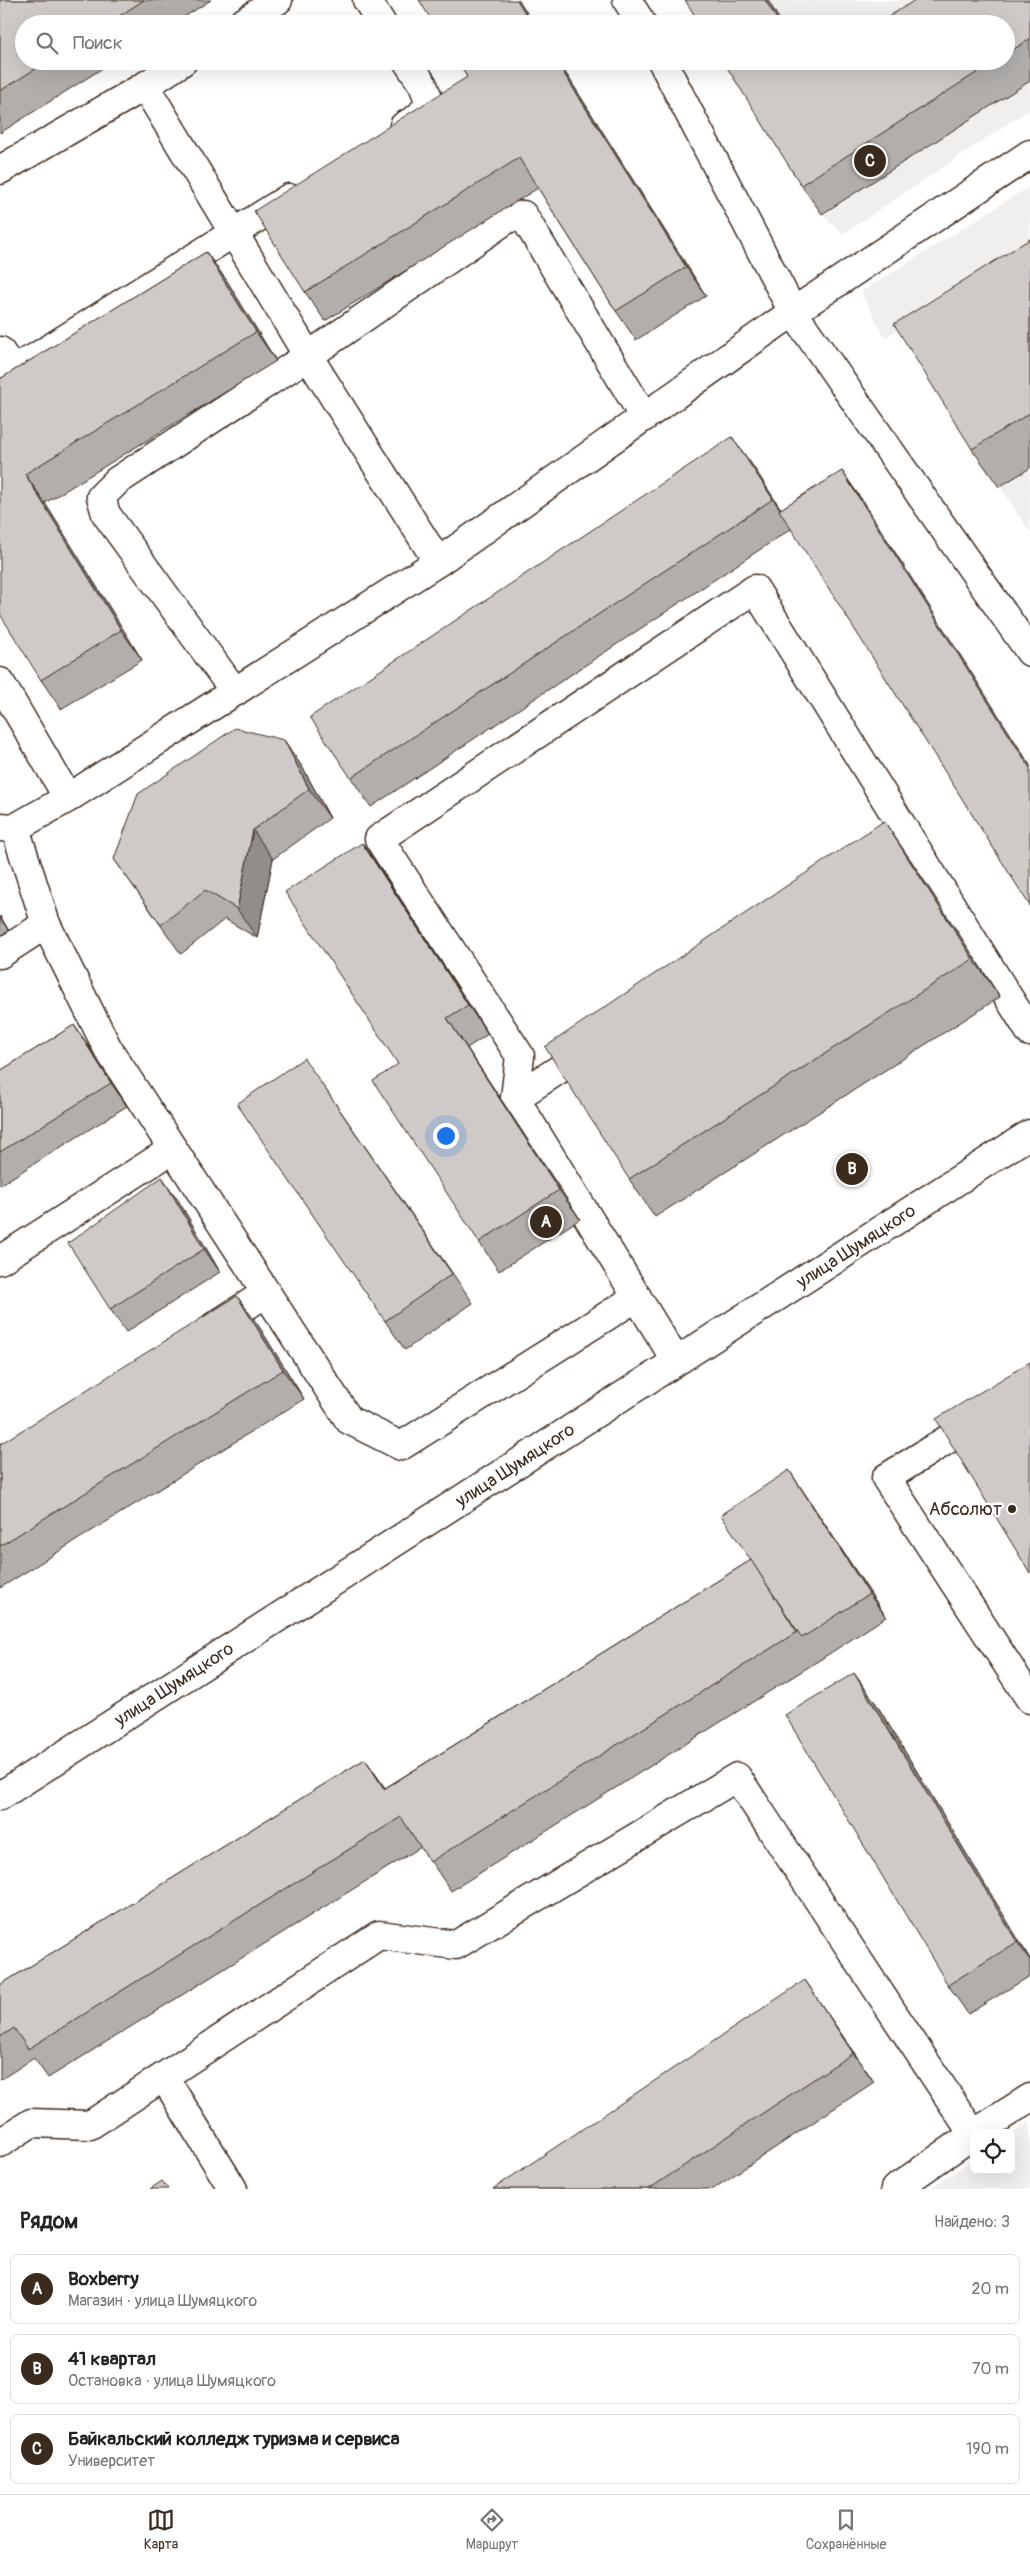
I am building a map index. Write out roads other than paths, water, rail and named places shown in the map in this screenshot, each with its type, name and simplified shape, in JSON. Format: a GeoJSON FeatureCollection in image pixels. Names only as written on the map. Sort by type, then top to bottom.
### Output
{"type":"FeatureCollection","features":[{"type":"Feature","properties":{"kind":"main road"},"geometry":{"type":"LineString","coordinates":[[255,15],[278,0]]}},
{"type":"Feature","properties":{"kind":"main road"},"geometry":{"type":"LineString","coordinates":[[367,0],[376,15]]}},
{"type":"Feature","properties":{"kind":"main road"},"geometry":{"type":"LineString","coordinates":[[628,0],[637,15]]}},
{"type":"Feature","properties":{"kind":"main road"},"geometry":{"type":"LineString","coordinates":[[0,170],[169,70]]}},
{"type":"Feature","properties":{"kind":"main road"},"geometry":{"type":"LineString","coordinates":[[385,138],[419,117],[430,103],[423,85],[413,70]]}},
{"type":"Feature","properties":{"kind":"main road"},"geometry":{"type":"LineString","coordinates":[[667,70],[794,312],[1030,652]]}},
{"type":"Feature","properties":{"kind":"main road"},"geometry":{"type":"LineString","coordinates":[[145,86],[308,356],[438,562]]}},
{"type":"Feature","properties":{"kind":"main road"},"geometry":{"type":"LineString","coordinates":[[637,1297],[401,1446],[349,1420],[108,1049],[46,924],[7,827],[68,798],[438,562],[794,312],[1030,154]]}},
{"type":"Feature","properties":{"kind":"main road"},"geometry":{"type":"LineString","coordinates":[[0,350],[12,369],[33,359],[309,185]]}},
{"type":"Feature","properties":{"kind":"main road"},"geometry":{"type":"LineString","coordinates":[[235,692],[106,514],[100,497],[117,481],[308,356],[507,218],[523,215],[644,417]]}},
{"type":"Feature","properties":{"kind":"main road"},"geometry":{"type":"LineString","coordinates":[[676,1360],[515,1098],[520,1056],[379,839],[755,589],[1030,1032]]}},
{"type":"Feature","properties":{"kind":"main road"},"geometry":{"type":"LineString","coordinates":[[0,682],[68,798]]}},
{"type":"Feature","properties":{"kind":"main road"},"geometry":{"type":"LineString","coordinates":[[887,857],[912,841]]}},
{"type":"Feature","properties":{"kind":"main road"},"geometry":{"type":"LineString","coordinates":[[0,954],[46,924]]}},
{"type":"Feature","properties":{"kind":"main road"},"geometry":{"type":"LineString","coordinates":[[515,1098],[614,1034]]}},
{"type":"Feature","properties":{"kind":"main road","name":"улица Шумяцкого"},"geometry":{"type":"LineString","coordinates":[[0,1796],[1030,1134]]}},
{"type":"Feature","properties":{"kind":"main road"},"geometry":{"type":"LineString","coordinates":[[0,1260],[173,1149]]}},
{"type":"Feature","properties":{"kind":"main road"},"geometry":{"type":"LineString","coordinates":[[191,1341],[266,1292]]}},
{"type":"Feature","properties":{"kind":"main road"},"geometry":{"type":"LineString","coordinates":[[1030,1388],[886,1478],[1030,1699]]}},
{"type":"Feature","properties":{"kind":"main road"},"geometry":{"type":"LineString","coordinates":[[0,2143],[31,2123],[90,2125],[379,1935],[456,1945],[737,1777],[971,2129]]}},
{"type":"Feature","properties":{"kind":"main road"},"geometry":{"type":"LineString","coordinates":[[164,2077],[233,2189]]}},
{"type":"Feature","properties":{"kind":"main road"},"geometry":{"type":"LineString","coordinates":[[982,2129],[1030,2098]]}},
{"type":"Feature","properties":{"kind":"main road"},"geometry":{"type":"LineString","coordinates":[[896,2189],[970,2137]]}},
{"type":"Feature","properties":{"kind":"place","name":"Байкальский колледж туризма и сервиса"},"geometry":{"type":"Point","coordinates":[870,161]}},
{"type":"Feature","properties":{"kind":"place","name":"41 квартал"},"geometry":{"type":"Point","coordinates":[852,1169]}},
{"type":"Feature","properties":{"kind":"place","name":"Boxberry"},"geometry":{"type":"Point","coordinates":[546,1222]}},
{"type":"Feature","properties":{"kind":"place","name":"Абсолют"},"geometry":{"type":"Point","coordinates":[1012,1509]}}]}
